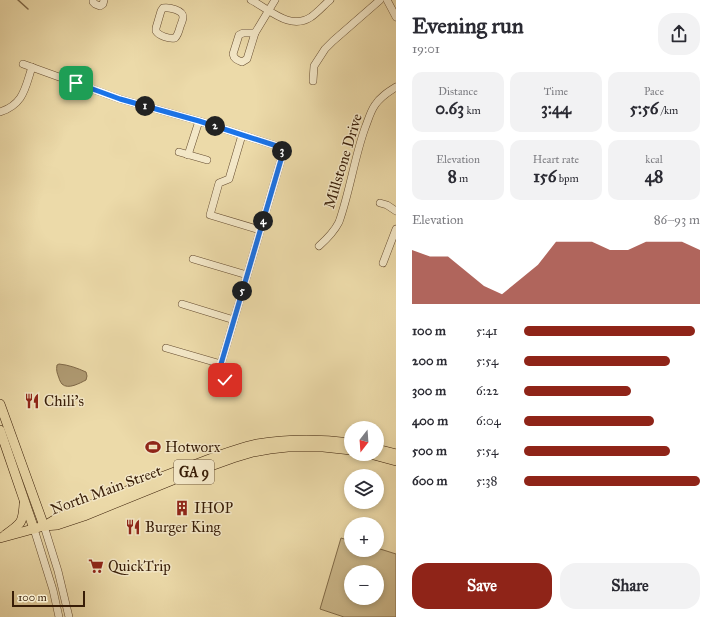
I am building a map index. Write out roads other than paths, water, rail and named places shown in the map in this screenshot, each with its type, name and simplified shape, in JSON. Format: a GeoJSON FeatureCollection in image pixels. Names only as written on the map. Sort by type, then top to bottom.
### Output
{"type":"FeatureCollection","features":[{"type":"Feature","properties":{"kind":"main road"},"geometry":{"type":"LineString","coordinates":[[0,404],[44,526]]}},
{"type":"Feature","properties":{"kind":"main road"},"geometry":{"type":"LineString","coordinates":[[0,430],[34,529]]}},
{"type":"Feature","properties":{"kind":"main road","name":"North Main Street"},"geometry":{"type":"LineString","coordinates":[[44,526],[54,519],[177,471],[239,449],[264,443],[292,440],[344,442]]}},
{"type":"Feature","properties":{"kind":"main road","name":"North Main Street"},"geometry":{"type":"LineString","coordinates":[[44,526],[57,526],[180,477],[253,452],[279,448],[301,447],[344,449]]}},
{"type":"Feature","properties":{"kind":"main road"},"geometry":{"type":"LineString","coordinates":[[384,451],[396,454]]}},
{"type":"Feature","properties":{"kind":"main road"},"geometry":{"type":"LineString","coordinates":[[384,458],[396,461]]}},
{"type":"Feature","properties":{"kind":"main road"},"geometry":{"type":"LineString","coordinates":[[1,538],[22,520],[24,500]]}},
{"type":"Feature","properties":{"kind":"main road","name":"GA 9"},"geometry":{"type":"LineString","coordinates":[[1,538],[44,526]]}},
{"type":"Feature","properties":{"kind":"street"},"geometry":{"type":"LineString","coordinates":[[93,0],[95,4],[100,6],[103,4],[104,0]]}},
{"type":"Feature","properties":{"kind":"street"},"geometry":{"type":"LineString","coordinates":[[162,0],[163,8],[156,31],[157,34],[171,39],[178,35],[183,15],[181,12],[163,8]]}},
{"type":"Feature","properties":{"kind":"street"},"geometry":{"type":"LineString","coordinates":[[251,0],[292,22],[300,21],[311,16],[330,0]]}},
{"type":"Feature","properties":{"kind":"street"},"geometry":{"type":"LineString","coordinates":[[255,33],[275,0]]}},
{"type":"Feature","properties":{"kind":"street"},"geometry":{"type":"LineString","coordinates":[[313,81],[314,66],[325,49],[380,0]]}},
{"type":"Feature","properties":{"kind":"street"},"geometry":{"type":"LineString","coordinates":[[387,0],[396,16]]}},
{"type":"Feature","properties":{"kind":"street"},"geometry":{"type":"LineString","coordinates":[[23,64],[120,99],[199,121],[280,147],[283,153],[221,364],[225,380]]}},
{"type":"Feature","properties":{"kind":"street"},"geometry":{"type":"LineString","coordinates":[[0,112],[15,104],[23,94],[32,67]]}},
{"type":"Feature","properties":{"kind":"street","name":"Millstone Drive"},"geometry":{"type":"LineString","coordinates":[[319,246],[328,238],[339,222],[354,162],[370,114],[375,104],[396,87]]}},
{"type":"Feature","properties":{"kind":"street"},"geometry":{"type":"LineString","coordinates":[[188,155],[199,121]]}},
{"type":"Feature","properties":{"kind":"street"},"geometry":{"type":"LineString","coordinates":[[242,134],[229,179],[219,183],[210,215],[260,230]]}},
{"type":"Feature","properties":{"kind":"street"},"geometry":{"type":"LineString","coordinates":[[179,152],[207,160]]}},
{"type":"Feature","properties":{"kind":"street"},"geometry":{"type":"LineString","coordinates":[[380,203],[387,205],[396,211]]}},
{"type":"Feature","properties":{"kind":"street"},"geometry":{"type":"LineString","coordinates":[[383,263],[396,229]]}},
{"type":"Feature","properties":{"kind":"street"},"geometry":{"type":"LineString","coordinates":[[193,259],[247,275]]}},
{"type":"Feature","properties":{"kind":"street"},"geometry":{"type":"LineString","coordinates":[[182,304],[234,320]]}},
{"type":"Feature","properties":{"kind":"street"},"geometry":{"type":"LineString","coordinates":[[166,348],[221,364]]}},
{"type":"Feature","properties":{"kind":"street"},"geometry":{"type":"LineString","coordinates":[[44,526],[58,571],[69,617]]}},
{"type":"Feature","properties":{"kind":"street"},"geometry":{"type":"LineString","coordinates":[[34,529],[53,590],[59,617]]}},
{"type":"Feature","properties":{"kind":"waterway"},"geometry":{"type":"LineString","coordinates":[[18,0],[28,9]]}},
{"type":"Feature","properties":{"kind":"place","name":"Chili's"},"geometry":{"type":"Point","coordinates":[32,401]}},
{"type":"Feature","properties":{"kind":"place","name":"Hotworx"},"geometry":{"type":"Point","coordinates":[153,447]}},
{"type":"Feature","properties":{"kind":"place","name":"IHOP"},"geometry":{"type":"Point","coordinates":[182,508]}},
{"type":"Feature","properties":{"kind":"place","name":"Burger King"},"geometry":{"type":"Point","coordinates":[133,527]}},
{"type":"Feature","properties":{"kind":"place","name":"QuickTrip"},"geometry":{"type":"Point","coordinates":[96,566]}}]}
